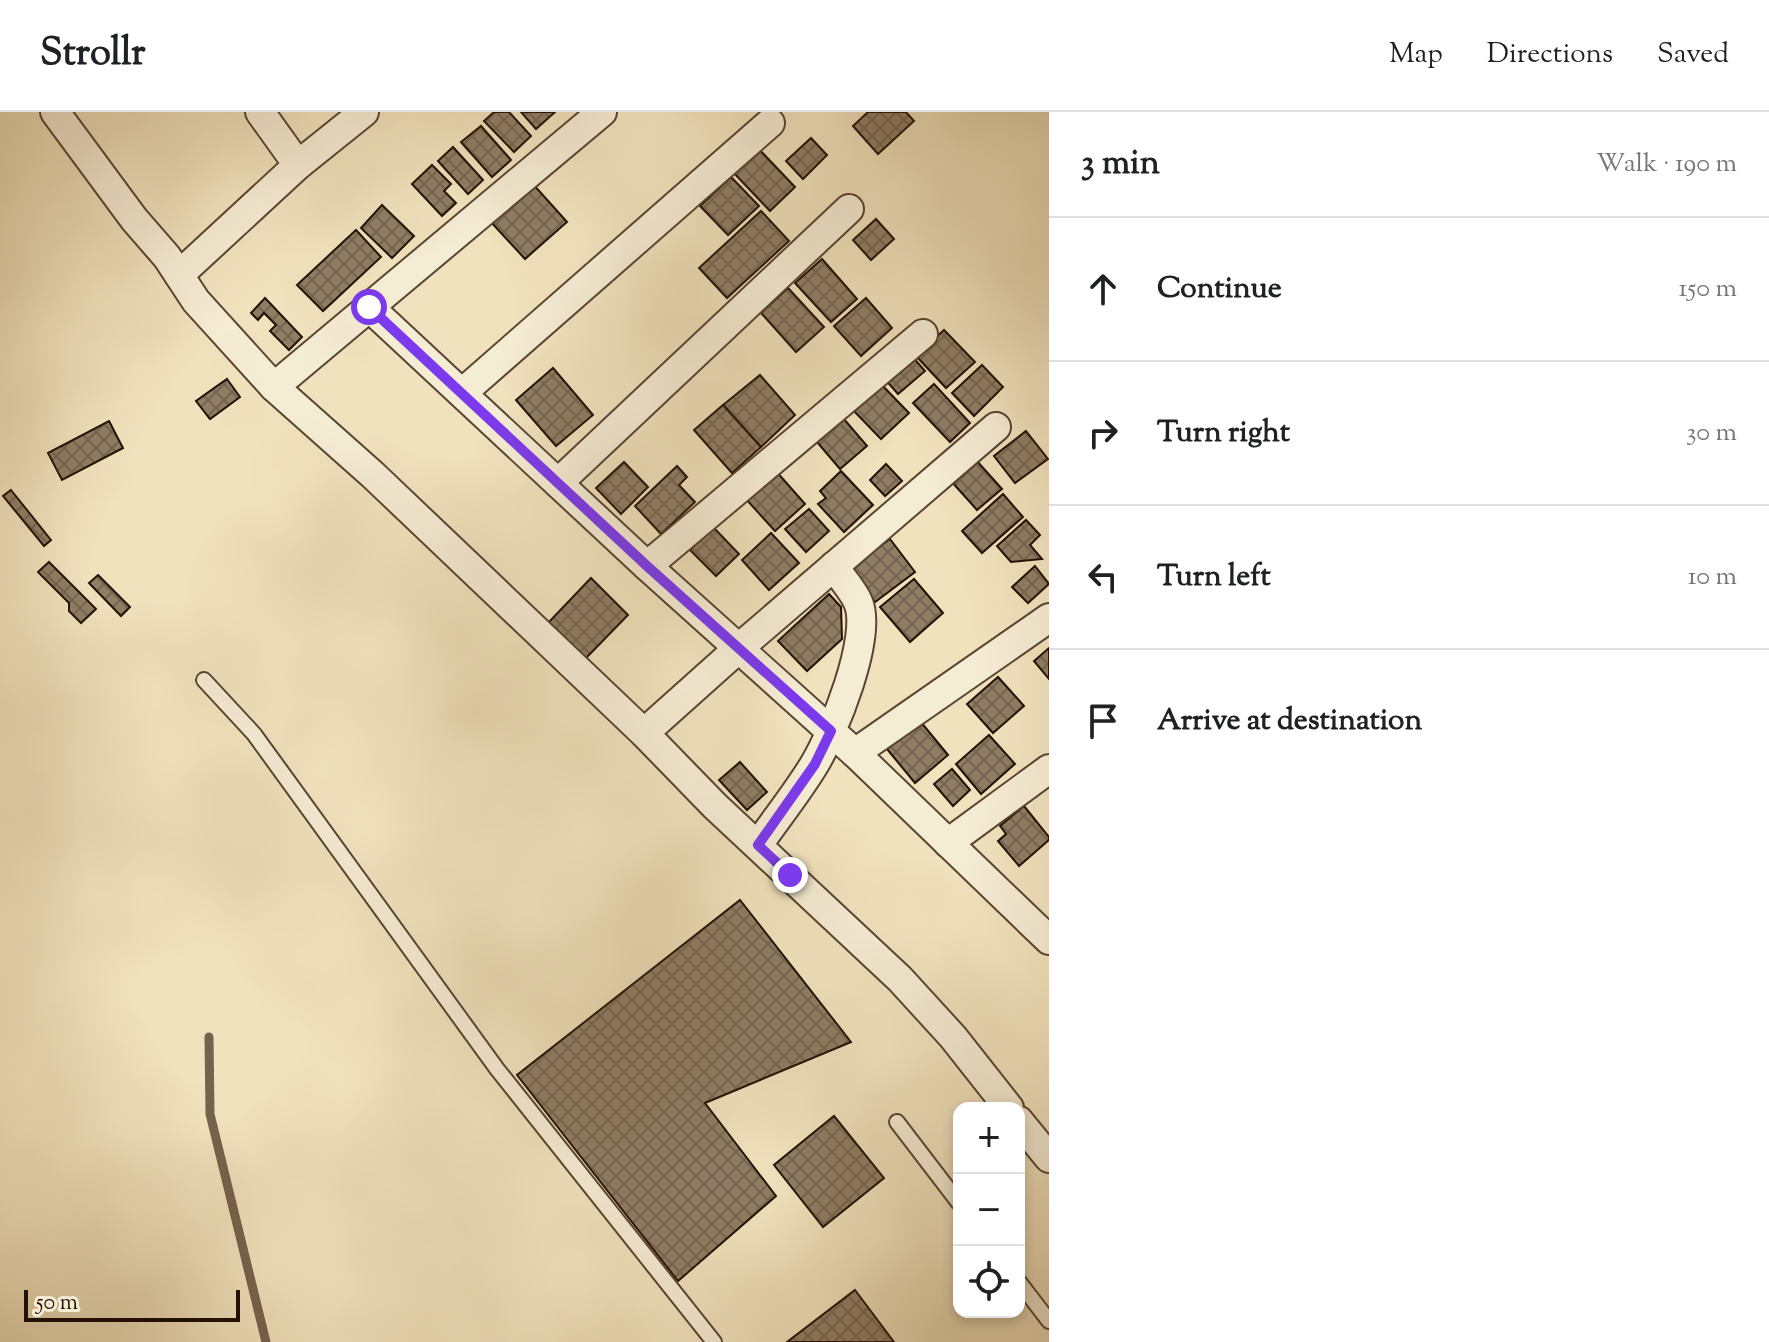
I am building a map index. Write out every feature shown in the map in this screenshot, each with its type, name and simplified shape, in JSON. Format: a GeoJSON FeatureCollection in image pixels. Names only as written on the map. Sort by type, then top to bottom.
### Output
{"type":"FeatureCollection","features":[{"type":"Feature","properties":{"kind":"street"},"geometry":{"type":"LineString","coordinates":[[55,112],[196,301],[274,387],[373,475],[644,733],[715,806],[900,979],[953,1037],[1004,1102]]}},
{"type":"Feature","properties":{"kind":"street"},"geometry":{"type":"LineString","coordinates":[[260,112],[298,165]]}},
{"type":"Feature","properties":{"kind":"street"},"geometry":{"type":"LineString","coordinates":[[179,275],[298,165],[364,112]]}},
{"type":"Feature","properties":{"kind":"street"},"geometry":{"type":"LineString","coordinates":[[274,387],[602,112]]}},
{"type":"Feature","properties":{"kind":"street"},"geometry":{"type":"LineString","coordinates":[[462,393],[770,123]]}},
{"type":"Feature","properties":{"kind":"street"},"geometry":{"type":"LineString","coordinates":[[558,483],[849,209]]}},
{"type":"Feature","properties":{"kind":"street"},"geometry":{"type":"LineString","coordinates":[[369,307],[647,566],[855,753],[1047,935]]}},
{"type":"Feature","properties":{"kind":"street"},"geometry":{"type":"LineString","coordinates":[[647,566],[923,334]]}},
{"type":"Feature","properties":{"kind":"street"},"geometry":{"type":"LineString","coordinates":[[644,733],[996,427]]}},
{"type":"Feature","properties":{"kind":"street"},"geometry":{"type":"LineString","coordinates":[[758,845],[815,764],[853,672],[862,618],[858,602],[834,566]]}},
{"type":"Feature","properties":{"kind":"street"},"geometry":{"type":"LineString","coordinates":[[855,753],[1049,618]]}},
{"type":"Feature","properties":{"kind":"street"},"geometry":{"type":"LineString","coordinates":[[948,843],[1049,769]]}},
{"type":"Feature","properties":{"kind":"street"},"geometry":{"type":"LineString","coordinates":[[1025,1128],[1049,1158]]}},
{"type":"Feature","properties":{"kind":"lane"},"geometry":{"type":"LineString","coordinates":[[204,680],[254,734],[497,1069],[714,1342]]}},
{"type":"Feature","properties":{"kind":"lane"},"geometry":{"type":"LineString","coordinates":[[897,1122],[953,1195]]}},
{"type":"Feature","properties":{"kind":"lane"},"geometry":{"type":"LineString","coordinates":[[1025,1290],[1049,1321]]}},
{"type":"Feature","properties":{"kind":"building"},"geometry":{"type":"Polygon","coordinates":[[[494,112],[509,112],[531,136],[514,152],[484,121],[494,112]]]}},
{"type":"Feature","properties":{"kind":"building"},"geometry":{"type":"Polygon","coordinates":[[[521,112],[555,112],[536,129],[521,112]]]}},
{"type":"Feature","properties":{"kind":"building"},"geometry":{"type":"Polygon","coordinates":[[[868,112],[906,112],[914,121],[878,154],[853,126],[868,112]]]}},
{"type":"Feature","properties":{"kind":"building"},"geometry":{"type":"Polygon","coordinates":[[[481,126],[511,160],[492,177],[461,142],[481,126]]]}},
{"type":"Feature","properties":{"kind":"building"},"geometry":{"type":"Polygon","coordinates":[[[811,138],[827,155],[803,179],[786,161],[811,138]]]}},
{"type":"Feature","properties":{"kind":"building"},"geometry":{"type":"Polygon","coordinates":[[[453,147],[483,180],[468,194],[438,161],[453,147]]]}},
{"type":"Feature","properties":{"kind":"building"},"geometry":{"type":"Polygon","coordinates":[[[757,147],[795,187],[770,211],[732,171],[757,147]]]}},
{"type":"Feature","properties":{"kind":"building"},"geometry":{"type":"Polygon","coordinates":[[[432,165],[451,184],[444,191],[456,203],[442,216],[412,184],[432,165]]]}},
{"type":"Feature","properties":{"kind":"building"},"geometry":{"type":"Polygon","coordinates":[[[731,177],[759,206],[728,235],[700,206],[731,177]]]}},
{"type":"Feature","properties":{"kind":"building"},"geometry":{"type":"Polygon","coordinates":[[[532,183],[567,222],[525,259],[490,221],[532,183]]]}},
{"type":"Feature","properties":{"kind":"building"},"geometry":{"type":"Polygon","coordinates":[[[382,205],[414,236],[392,258],[361,228],[382,205]]]}},
{"type":"Feature","properties":{"kind":"building"},"geometry":{"type":"Polygon","coordinates":[[[761,211],[789,241],[727,298],[699,268],[761,211]]]}},
{"type":"Feature","properties":{"kind":"building"},"geometry":{"type":"Polygon","coordinates":[[[876,219],[894,239],[871,260],[853,240],[876,219]]]}},
{"type":"Feature","properties":{"kind":"building"},"geometry":{"type":"Polygon","coordinates":[[[356,230],[381,257],[323,311],[297,285],[356,230]]]}},
{"type":"Feature","properties":{"kind":"building"},"geometry":{"type":"Polygon","coordinates":[[[822,259],[857,299],[831,322],[795,283],[822,259]]]}},
{"type":"Feature","properties":{"kind":"building"},"geometry":{"type":"Polygon","coordinates":[[[788,288],[824,327],[796,352],[761,313],[788,288]]]}},
{"type":"Feature","properties":{"kind":"building"},"geometry":{"type":"Polygon","coordinates":[[[265,298],[302,337],[289,350],[270,331],[276,325],[264,313],[258,320],[251,313],[265,298]]]}},
{"type":"Feature","properties":{"kind":"building"},"geometry":{"type":"Polygon","coordinates":[[[866,298],[892,328],[861,356],[834,326],[866,298]]]}},
{"type":"Feature","properties":{"kind":"building"},"geometry":{"type":"Polygon","coordinates":[[[944,330],[975,362],[946,388],[916,356],[944,330]]]}},
{"type":"Feature","properties":{"kind":"building"},"geometry":{"type":"Polygon","coordinates":[[[910,354],[925,371],[898,394],[884,378],[910,354]]]}},
{"type":"Feature","properties":{"kind":"building"},"geometry":{"type":"Polygon","coordinates":[[[982,365],[1003,387],[974,416],[952,393],[982,365]]]}},
{"type":"Feature","properties":{"kind":"building"},"geometry":{"type":"Polygon","coordinates":[[[553,368],[593,415],[556,446],[516,400],[553,368]]]}},
{"type":"Feature","properties":{"kind":"building"},"geometry":{"type":"Polygon","coordinates":[[[760,375],[795,415],[761,447],[723,405],[760,375]]]}},
{"type":"Feature","properties":{"kind":"building"},"geometry":{"type":"Polygon","coordinates":[[[227,379],[240,397],[210,419],[196,401],[227,379]]]}},
{"type":"Feature","properties":{"kind":"building"},"geometry":{"type":"Polygon","coordinates":[[[880,383],[909,413],[881,439],[852,409],[880,383]]]}},
{"type":"Feature","properties":{"kind":"building"},"geometry":{"type":"Polygon","coordinates":[[[934,384],[970,423],[950,442],[913,403],[934,384]]]}},
{"type":"Feature","properties":{"kind":"building"},"geometry":{"type":"Polygon","coordinates":[[[723,405],[761,447],[732,473],[694,430],[723,405]]]}},
{"type":"Feature","properties":{"kind":"building"},"geometry":{"type":"Polygon","coordinates":[[[843,418],[867,446],[840,469],[817,442],[843,418]]]}},
{"type":"Feature","properties":{"kind":"building"},"geometry":{"type":"Polygon","coordinates":[[[109,421],[123,448],[62,480],[48,453],[109,421]]]}},
{"type":"Feature","properties":{"kind":"building"},"geometry":{"type":"Polygon","coordinates":[[[1026,431],[1048,459],[1015,483],[994,456],[1026,431]]]}},
{"type":"Feature","properties":{"kind":"building"},"geometry":{"type":"Polygon","coordinates":[[[976,460],[1002,489],[977,510],[951,481],[976,460]]]}},
{"type":"Feature","properties":{"kind":"building"},"geometry":{"type":"Polygon","coordinates":[[[624,462],[648,487],[621,514],[596,488],[624,462]]]}},
{"type":"Feature","properties":{"kind":"building"},"geometry":{"type":"Polygon","coordinates":[[[886,464],[902,481],[885,496],[870,480],[886,464]]]}},
{"type":"Feature","properties":{"kind":"building"},"geometry":{"type":"Polygon","coordinates":[[[677,466],[687,477],[679,485],[695,502],[661,534],[635,506],[677,466]]]}},
{"type":"Feature","properties":{"kind":"building"},"geometry":{"type":"Polygon","coordinates":[[[775,470],[805,504],[775,531],[745,498],[775,470]]]}},
{"type":"Feature","properties":{"kind":"building"},"geometry":{"type":"Polygon","coordinates":[[[841,471],[873,505],[844,532],[818,504],[826,498],[820,491],[841,471]]]}},
{"type":"Feature","properties":{"kind":"building"},"geometry":{"type":"Polygon","coordinates":[[[11,490],[51,540],[44,546],[3,496],[11,490]]]}},
{"type":"Feature","properties":{"kind":"building"},"geometry":{"type":"Polygon","coordinates":[[[1003,494],[1023,517],[982,553],[962,531],[1003,494]]]}},
{"type":"Feature","properties":{"kind":"building"},"geometry":{"type":"Polygon","coordinates":[[[809,509],[829,531],[806,552],[785,529],[809,509]]]}},
{"type":"Feature","properties":{"kind":"building"},"geometry":{"type":"Polygon","coordinates":[[[1026,520],[1040,535],[1030,545],[1042,559],[1011,562],[997,546],[1026,520]]]}},
{"type":"Feature","properties":{"kind":"building"},"geometry":{"type":"Polygon","coordinates":[[[713,527],[739,554],[716,576],[690,550],[713,527]]]}},
{"type":"Feature","properties":{"kind":"building"},"geometry":{"type":"Polygon","coordinates":[[[771,533],[799,563],[769,590],[742,560],[771,533]]]}},
{"type":"Feature","properties":{"kind":"building"},"geometry":{"type":"Polygon","coordinates":[[[890,539],[915,572],[875,602],[850,568],[890,539]]]}},
{"type":"Feature","properties":{"kind":"building"},"geometry":{"type":"Polygon","coordinates":[[[49,562],[96,609],[81,623],[69,611],[69,603],[38,572],[49,562]]]}},
{"type":"Feature","properties":{"kind":"building"},"geometry":{"type":"Polygon","coordinates":[[[1035,566],[1049,584],[1028,603],[1012,587],[1035,566]]]}},
{"type":"Feature","properties":{"kind":"building"},"geometry":{"type":"Polygon","coordinates":[[[98,575],[130,607],[121,616],[89,583],[98,575]]]}},
{"type":"Feature","properties":{"kind":"building"},"geometry":{"type":"Polygon","coordinates":[[[591,578],[628,615],[585,659],[548,623],[591,578]]]}},
{"type":"Feature","properties":{"kind":"building"},"geometry":{"type":"Polygon","coordinates":[[[914,579],[943,613],[910,642],[880,607],[914,579]]]}},
{"type":"Feature","properties":{"kind":"building"},"geometry":{"type":"Polygon","coordinates":[[[829,594],[841,607],[842,639],[807,671],[778,641],[829,594]]]}},
{"type":"Feature","properties":{"kind":"building"},"geometry":{"type":"Polygon","coordinates":[[[1049,648],[1049,679],[1034,661],[1049,648]]]}},
{"type":"Feature","properties":{"kind":"building"},"geometry":{"type":"Polygon","coordinates":[[[998,677],[1024,706],[993,733],[967,704],[998,677]]]}},
{"type":"Feature","properties":{"kind":"building"},"geometry":{"type":"Polygon","coordinates":[[[920,721],[948,755],[915,783],[887,749],[920,721]]]}},
{"type":"Feature","properties":{"kind":"building"},"geometry":{"type":"Polygon","coordinates":[[[989,735],[1015,764],[981,794],[956,764],[989,735]]]}},
{"type":"Feature","properties":{"kind":"building"},"geometry":{"type":"Polygon","coordinates":[[[740,762],[767,792],[747,810],[719,780],[740,762]]]}},
{"type":"Feature","properties":{"kind":"building"},"geometry":{"type":"Polygon","coordinates":[[[952,769],[970,790],[953,806],[934,784],[952,769]]]}},
{"type":"Feature","properties":{"kind":"building"},"geometry":{"type":"Polygon","coordinates":[[[1024,806],[1049,840],[1019,866],[998,841],[1006,834],[1000,826],[1024,806]]]}},
{"type":"Feature","properties":{"kind":"building"},"geometry":{"type":"Polygon","coordinates":[[[740,900],[851,1042],[705,1103],[776,1196],[678,1281],[517,1075],[740,900]]]}},
{"type":"Feature","properties":{"kind":"building"},"geometry":{"type":"Polygon","coordinates":[[[834,1116],[884,1178],[823,1227],[774,1165],[834,1116]]]}},
{"type":"Feature","properties":{"kind":"building"},"geometry":{"type":"Polygon","coordinates":[[[855,1290],[894,1342],[787,1342],[855,1290]]]}},
{"type":"Feature","properties":{"kind":"waterway"},"geometry":{"type":"LineString","coordinates":[[209,1037],[210,1114],[266,1342]]}},
{"type":"Feature","properties":{"kind":"route"},"geometry":{"type":"LineString","coordinates":[[369,307],[647,566],[831,731],[815,764],[758,845],[790,875]]}}]}
